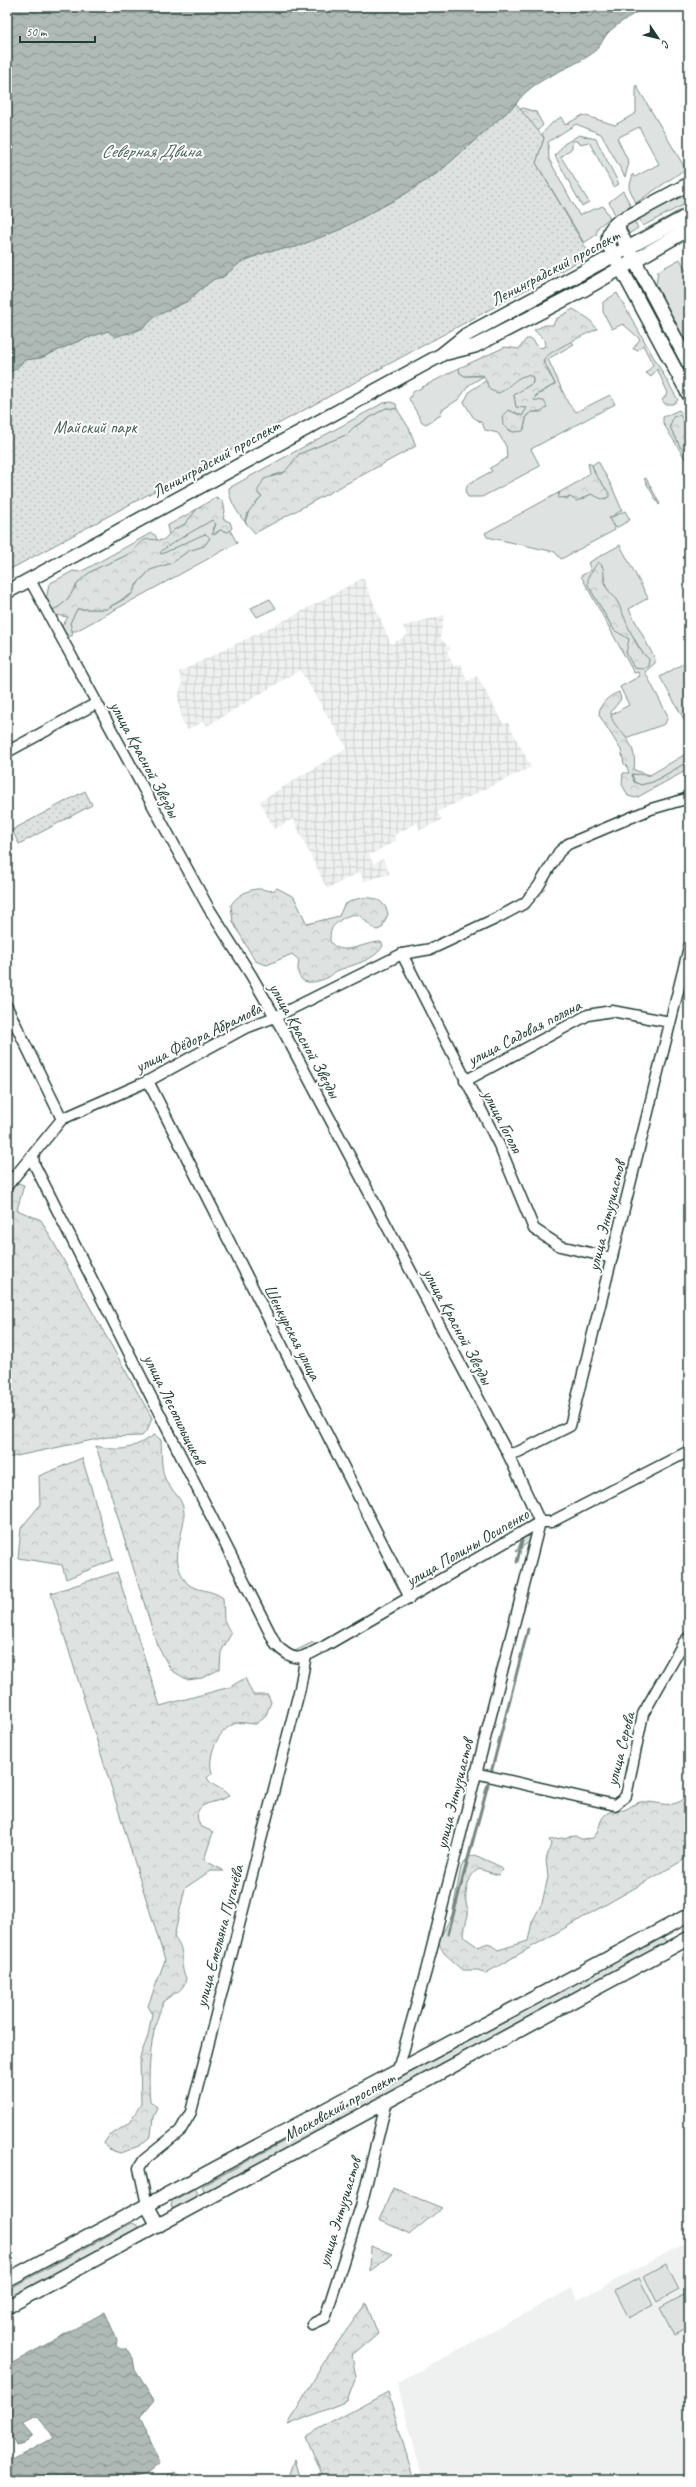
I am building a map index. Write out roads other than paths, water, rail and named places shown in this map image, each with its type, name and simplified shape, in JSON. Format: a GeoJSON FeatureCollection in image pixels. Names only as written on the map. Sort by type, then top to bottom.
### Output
{"type":"FeatureCollection","features":[{"type":"Feature","properties":{"kind":"main road"},"geometry":{"type":"LineString","coordinates":[[689,184],[618,222],[610,229],[608,238],[618,263],[689,395]]}},
{"type":"Feature","properties":{"kind":"main road","name":"Ленинградский проспект"},"geometry":{"type":"LineString","coordinates":[[7,592],[441,355],[466,335],[618,263],[689,215]]}},
{"type":"Feature","properties":{"kind":"main road"},"geometry":{"type":"LineString","coordinates":[[618,222],[619,231],[689,364]]}},
{"type":"Feature","properties":{"kind":"main road","name":"Ленинградский проспект"},"geometry":{"type":"LineString","coordinates":[[631,255],[689,230]]}},
{"type":"Feature","properties":{"kind":"main road","name":"Московский проспект"},"geometry":{"type":"LineString","coordinates":[[7,2280],[689,1915]]}},
{"type":"Feature","properties":{"kind":"main road","name":"Московский проспект"},"geometry":{"type":"LineString","coordinates":[[7,2307],[689,1938]]}},
{"type":"Feature","properties":{"kind":"main road"},"geometry":{"type":"LineString","coordinates":[[147,2205],[158,2226]]}},
{"type":"Feature","properties":{"kind":"street","name":"улица Красной Звезды"},"geometry":{"type":"LineString","coordinates":[[30,580],[208,907],[251,975],[275,1017],[508,1454],[540,1522]]}},
{"type":"Feature","properties":{"kind":"street"},"geometry":{"type":"LineString","coordinates":[[7,752],[97,703]]}},
{"type":"Feature","properties":{"kind":"street","name":"улица Фёдора Абрамова"},"geometry":{"type":"LineString","coordinates":[[7,1186],[62,1119],[148,1080],[243,1029],[275,1017],[402,954],[431,949],[461,937],[525,903],[538,887],[559,852],[568,844],[651,809],[689,798]]}},
{"type":"Feature","properties":{"kind":"street","name":"улица Энтузиастов"},"geometry":{"type":"LineString","coordinates":[[508,1454],[518,1452],[570,1426],[689,947]]}},
{"type":"Feature","properties":{"kind":"street","name":"улица Гоголя"},"geometry":{"type":"LineString","coordinates":[[402,954],[465,1081],[499,1145],[534,1229],[560,1246],[612,1258]]}},
{"type":"Feature","properties":{"kind":"street"},"geometry":{"type":"LineString","coordinates":[[7,1007],[62,1119]]}},
{"type":"Feature","properties":{"kind":"street","name":"улица Садовая поляна"},"geometry":{"type":"LineString","coordinates":[[465,1081],[588,1015],[612,1011],[670,1022]]}},
{"type":"Feature","properties":{"kind":"street","name":"Шенкурская улица"},"geometry":{"type":"LineString","coordinates":[[148,1080],[410,1598]]}},
{"type":"Feature","properties":{"kind":"street","name":"улица Лесопильщиков"},"geometry":{"type":"LineString","coordinates":[[32,1155],[34,1164],[276,1645],[289,1657],[297,1658],[306,1655]]}},
{"type":"Feature","properties":{"kind":"street","name":"улица Полины Осипенко"},"geometry":{"type":"LineString","coordinates":[[306,1655],[410,1598],[540,1522],[550,1522],[689,1451]]}},
{"type":"Feature","properties":{"kind":"street","name":"улица Энтузиастов"},"geometry":{"type":"LineString","coordinates":[[397,2072],[426,1971],[475,1773],[540,1522]]}},
{"type":"Feature","properties":{"kind":"street","name":"улица Серова"},"geometry":{"type":"LineString","coordinates":[[475,1773],[615,1805],[626,1796],[643,1714],[684,1642],[689,1637]]}},
{"type":"Feature","properties":{"kind":"street","name":"улица Емельяна Пугачёва"},"geometry":{"type":"LineString","coordinates":[[147,2205],[139,2168],[144,2160],[180,2131],[191,2112],[297,1701],[306,1655]]}},
{"type":"Feature","properties":{"kind":"street","name":"улица Энтузиастов"},"geometry":{"type":"LineString","coordinates":[[312,2324],[325,2318],[360,2206],[388,2100]]}},
{"type":"Feature","properties":{"kind":"water","name":"Северная Двина"},"geometry":{"type":"Polygon","coordinates":[[[7,7],[644,7],[611,30],[593,53],[531,88],[516,104],[439,172],[402,196],[339,230],[296,247],[269,251],[241,262],[223,277],[214,279],[197,292],[190,300],[156,316],[143,328],[115,337],[108,331],[81,340],[40,358],[25,360],[16,369],[7,373],[7,7]]]}},
{"type":"Feature","properties":{"kind":"water"},"geometry":{"type":"Polygon","coordinates":[[[105,2312],[117,2340],[116,2346],[120,2349],[127,2349],[133,2358],[135,2370],[154,2400],[140,2417],[160,2463],[147,2474],[122,2480],[7,2480],[7,2463],[54,2437],[37,2416],[23,2423],[33,2435],[24,2444],[16,2446],[11,2435],[7,2437],[7,2366],[105,2312]]]}},
{"type":"Feature","properties":{"kind":"waterway"},"geometry":{"type":"LineString","coordinates":[[517,1562],[522,1541]]}},
{"type":"Feature","properties":{"kind":"waterway"},"geometry":{"type":"LineString","coordinates":[[491,1773],[528,1629]]}},
{"type":"Feature","properties":{"kind":"waterway"},"geometry":{"type":"LineString","coordinates":[[448,1934],[488,1784]]}},
{"type":"Feature","properties":{"kind":"park label","name":"Майский парк"},"geometry":{"type":"Point","coordinates":[95,427]}}]}
